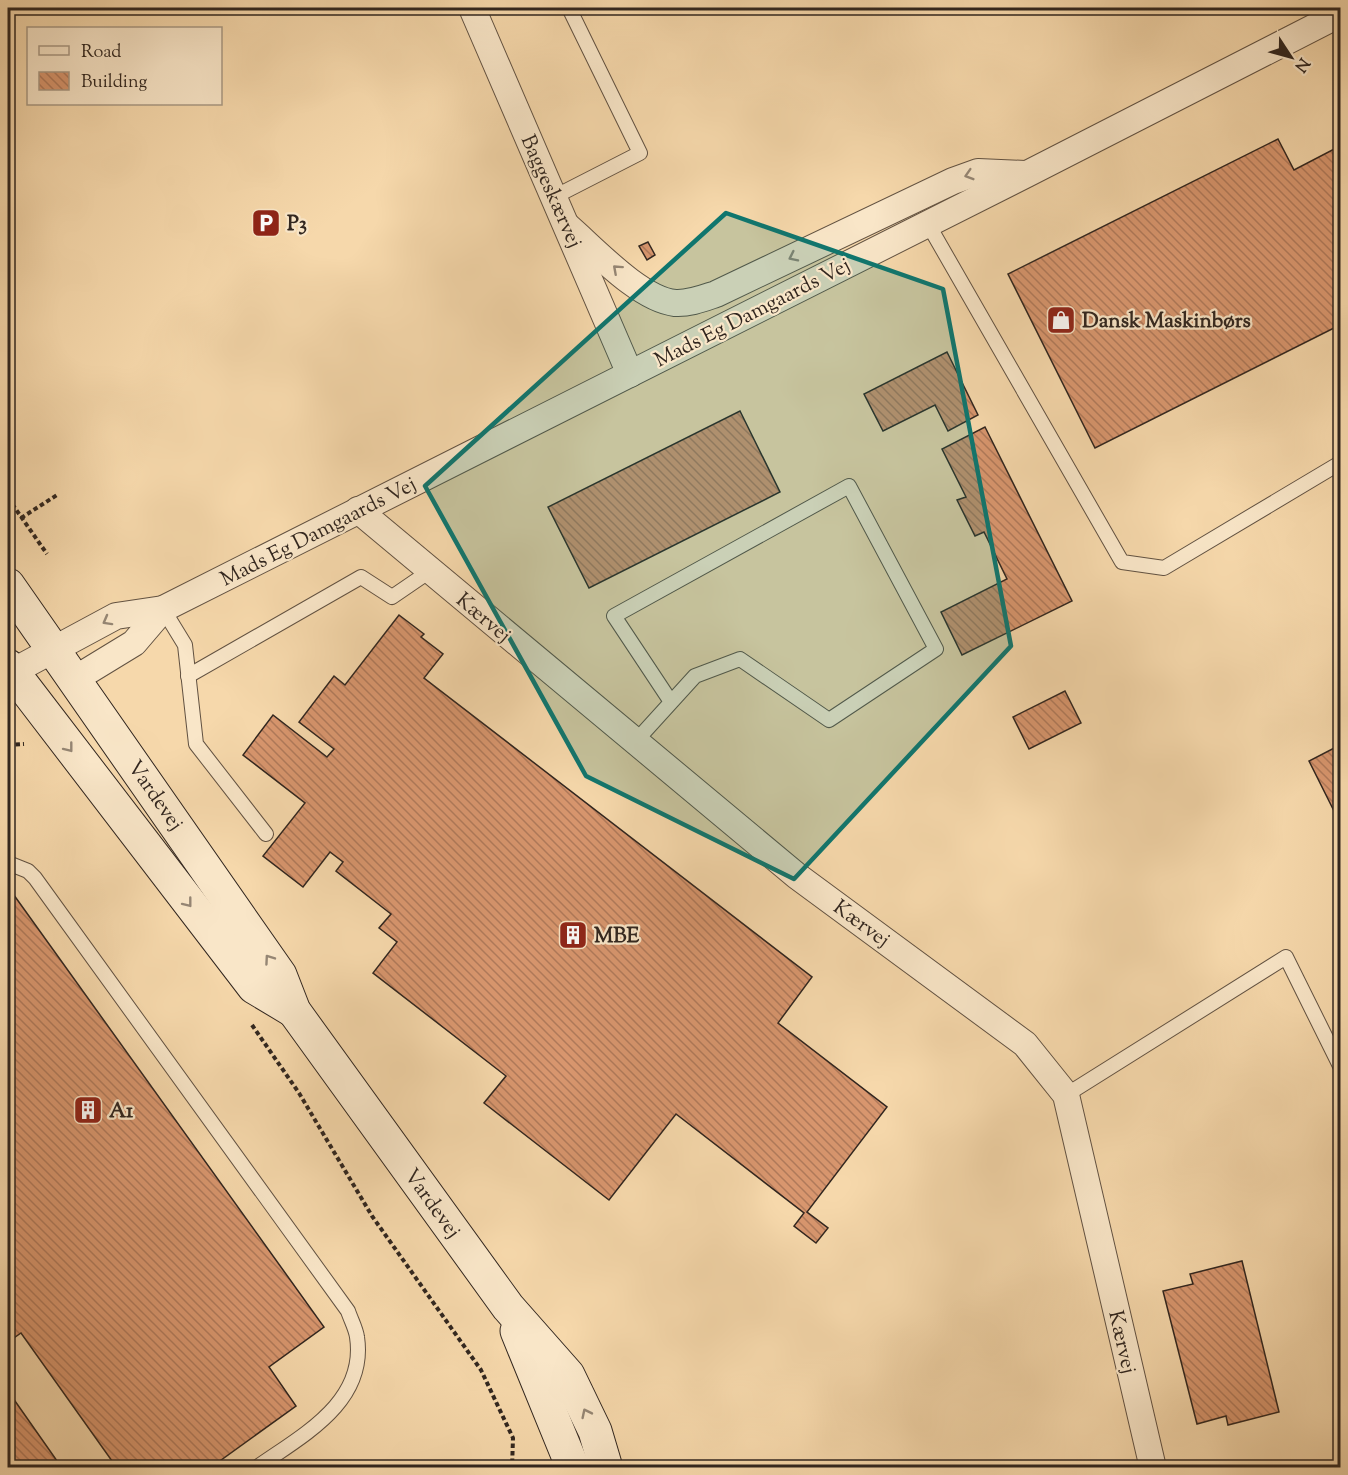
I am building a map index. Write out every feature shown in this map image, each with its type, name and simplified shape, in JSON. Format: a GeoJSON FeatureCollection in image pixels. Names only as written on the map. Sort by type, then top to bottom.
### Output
{"type":"FeatureCollection","features":[{"type":"Feature","properties":{"kind":"street","name":"Baggeskærvej"},"geometry":{"type":"LineString","coordinates":[[472,8],[630,374]]}},
{"type":"Feature","properties":{"kind":"street","name":"Mads Eg Damgaards Vej"},"geometry":{"type":"LineString","coordinates":[[17,685],[54,650],[116,616],[163,609],[1341,14]]}},
{"type":"Feature","properties":{"kind":"street"},"geometry":{"type":"LineString","coordinates":[[567,226],[631,282],[675,303],[716,294],[953,180],[978,172],[1027,174]]}},
{"type":"Feature","properties":{"kind":"street","name":"Kærvej"},"geometry":{"type":"LineString","coordinates":[[358,510],[797,876],[1025,1044],[1066,1095],[1153,1467]]}},
{"type":"Feature","properties":{"kind":"street","name":"Vardevej"},"geometry":{"type":"LineString","coordinates":[[8,585],[280,975],[294,1011],[508,1307],[568,1375],[595,1431],[606,1467]]}},
{"type":"Feature","properties":{"kind":"street","name":"Mads Eg Damgaards Vej"},"geometry":{"type":"LineString","coordinates":[[17,685],[75,679],[134,643],[163,609]]}},
{"type":"Feature","properties":{"kind":"street","name":"Vardevej"},"geometry":{"type":"LineString","coordinates":[[17,685],[254,987],[294,1011]]}},
{"type":"Feature","properties":{"kind":"street","name":"Vardevej"},"geometry":{"type":"LineString","coordinates":[[508,1307],[573,1467]]}},
{"type":"Feature","properties":{"kind":"lane"},"geometry":{"type":"LineString","coordinates":[[554,197],[640,153],[569,8]]}},
{"type":"Feature","properties":{"kind":"lane"},"geometry":{"type":"LineString","coordinates":[[928,224],[1122,562],[1164,568],[1341,463]]}},
{"type":"Feature","properties":{"kind":"lane"},"geometry":{"type":"LineString","coordinates":[[635,741],[671,702],[694,676],[740,659],[830,720],[936,649],[849,486],[614,616],[671,702]]}},
{"type":"Feature","properties":{"kind":"lane"},"geometry":{"type":"LineString","coordinates":[[188,676],[361,577],[392,597],[430,571]]}},
{"type":"Feature","properties":{"kind":"lane"},"geometry":{"type":"LineString","coordinates":[[163,609],[185,645],[196,744],[266,834]]}},
{"type":"Feature","properties":{"kind":"lane"},"geometry":{"type":"LineString","coordinates":[[8,863],[28,871],[35,878],[348,1311],[357,1338],[356,1366],[347,1394],[328,1417],[256,1467]]}},
{"type":"Feature","properties":{"kind":"lane"},"geometry":{"type":"LineString","coordinates":[[1066,1095],[1286,957],[1341,1066]]}},
{"type":"Feature","properties":{"kind":"path"},"geometry":{"type":"LineString","coordinates":[[21,518],[57,495]]}},
{"type":"Feature","properties":{"kind":"path"},"geometry":{"type":"LineString","coordinates":[[8,498],[47,554]]}},
{"type":"Feature","properties":{"kind":"path"},"geometry":{"type":"LineString","coordinates":[[19,734],[32,753]]}},
{"type":"Feature","properties":{"kind":"path"},"geometry":{"type":"LineString","coordinates":[[8,745],[24,744]]}},
{"type":"Feature","properties":{"kind":"path"},"geometry":{"type":"LineString","coordinates":[[245,1015],[299,1093],[372,1216],[481,1370],[513,1438],[512,1467]]}},
{"type":"Feature","properties":{"kind":"highlighted area"},"geometry":{"type":"Polygon","coordinates":[[[726,213],[943,289],[1011,646],[794,879],[586,776],[425,486],[726,213]]]}},
{"type":"Feature","properties":{"kind":"building"},"geometry":{"type":"Polygon","coordinates":[[[1278,139],[1294,170],[1340,146],[1340,325],[1095,448],[1008,274],[1278,139]]]}},
{"type":"Feature","properties":{"kind":"building"},"geometry":{"type":"Polygon","coordinates":[[[648,242],[655,255],[647,260],[639,246],[648,242]]]}},
{"type":"Feature","properties":{"kind":"building"},"geometry":{"type":"Polygon","coordinates":[[[947,352],[978,415],[948,431],[935,405],[883,431],[864,394],[947,352]]]}},
{"type":"Feature","properties":{"kind":"building"},"geometry":{"type":"Polygon","coordinates":[[[740,411],[780,492],[589,588],[548,507],[740,411]]]}},
{"type":"Feature","properties":{"kind":"building"},"geometry":{"type":"Polygon","coordinates":[[[985,427],[1072,601],[962,655],[941,612],[1007,579],[984,532],[975,536],[957,500],[966,497],[942,449],[985,427]]]}},
{"type":"Feature","properties":{"kind":"building","name":"MBE"},"geometry":{"type":"Polygon","coordinates":[[[399,615],[424,634],[421,637],[443,654],[424,678],[812,977],[778,1023],[887,1107],[807,1212],[828,1228],[816,1243],[794,1226],[804,1213],[676,1114],[609,1200],[484,1103],[506,1076],[373,973],[397,942],[379,928],[391,914],[336,871],[343,862],[330,852],[303,887],[263,856],[305,803],[243,755],[273,715],[327,757],[334,749],[299,722],[334,676],[345,685],[399,615]]]}},
{"type":"Feature","properties":{"kind":"building"},"geometry":{"type":"Polygon","coordinates":[[[1065,691],[1081,723],[1029,749],[1013,717],[1065,691]]]}},
{"type":"Feature","properties":{"kind":"building"},"geometry":{"type":"Polygon","coordinates":[[[1340,745],[1340,823],[1309,761],[1340,745]]]}},
{"type":"Feature","properties":{"kind":"building","name":"A1"},"geometry":{"type":"Polygon","coordinates":[[[11,891],[324,1327],[269,1367],[296,1406],[210,1468],[117,1468],[21,1333],[8,1342],[8,893],[11,891]]]}},
{"type":"Feature","properties":{"kind":"building"},"geometry":{"type":"Polygon","coordinates":[[[1242,1261],[1279,1412],[1228,1425],[1226,1416],[1197,1424],[1163,1291],[1193,1284],[1190,1274],[1242,1261]]]}},
{"type":"Feature","properties":{"kind":"building"},"geometry":{"type":"Polygon","coordinates":[[[8,1391],[62,1468],[8,1468],[8,1391]]]}},
{"type":"Feature","properties":{"kind":"place","name":"P3"},"geometry":{"type":"Point","coordinates":[266,223]}},
{"type":"Feature","properties":{"kind":"place","name":"Dansk Maskinbørs"},"geometry":{"type":"Point","coordinates":[1061,320]}},
{"type":"Feature","properties":{"kind":"place","name":"MBE"},"geometry":{"type":"Point","coordinates":[573,935]}},
{"type":"Feature","properties":{"kind":"place","name":"A1"},"geometry":{"type":"Point","coordinates":[88,1110]}}]}
